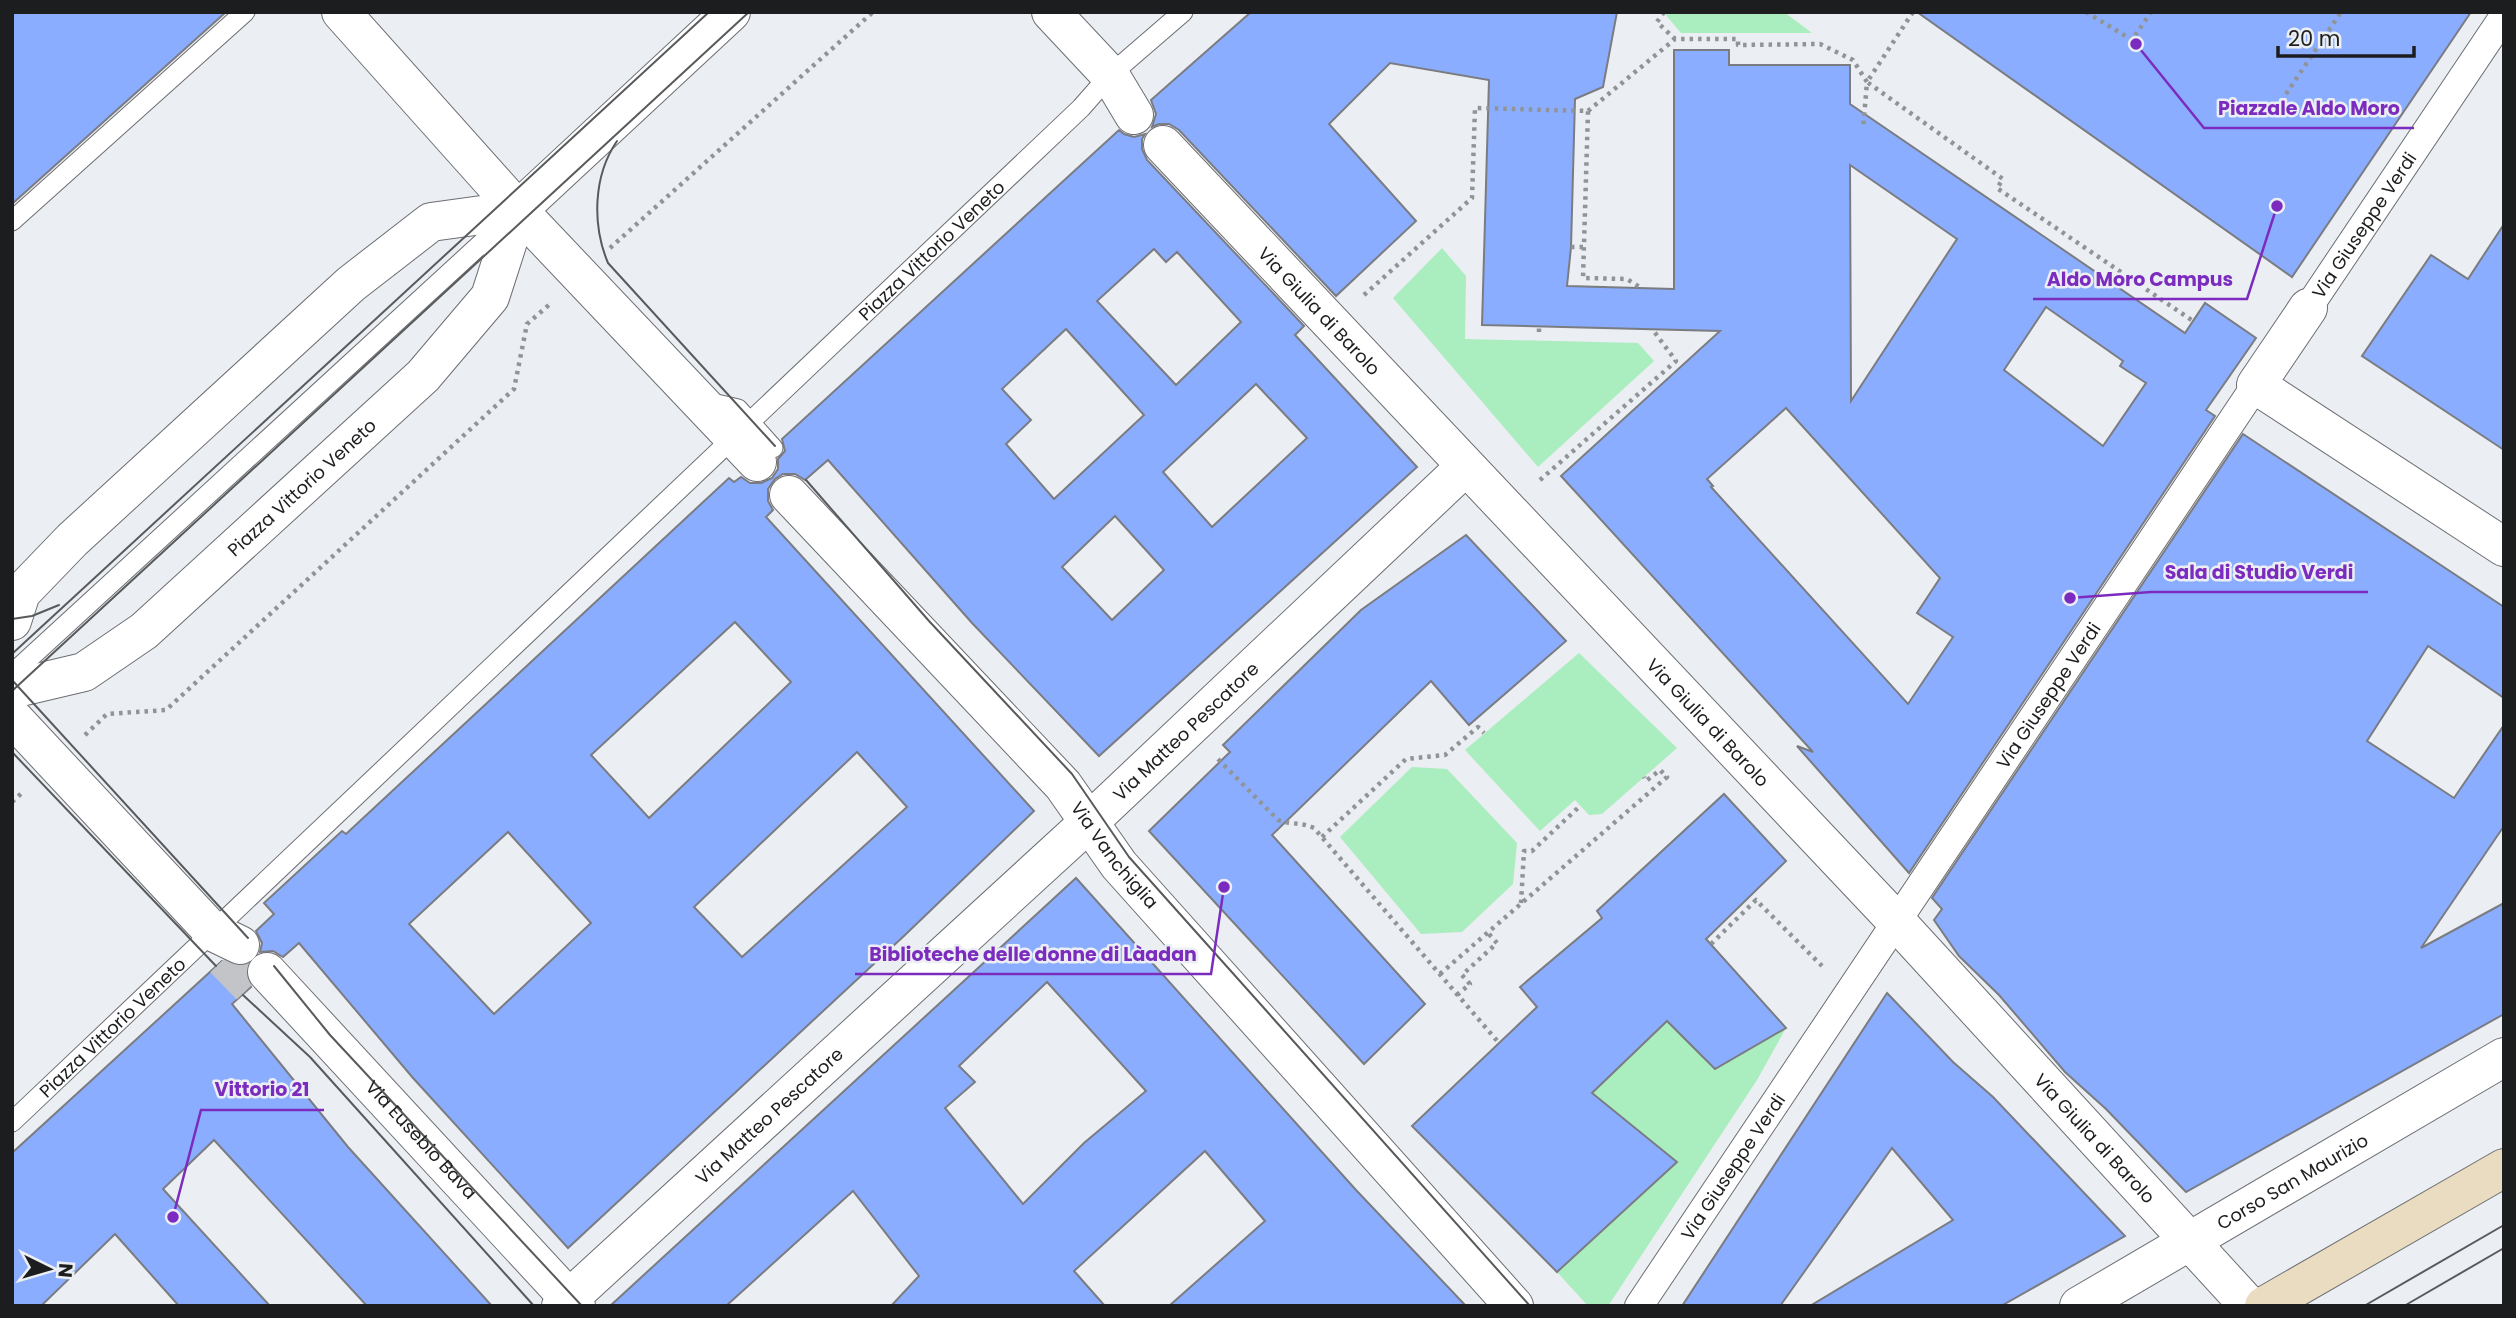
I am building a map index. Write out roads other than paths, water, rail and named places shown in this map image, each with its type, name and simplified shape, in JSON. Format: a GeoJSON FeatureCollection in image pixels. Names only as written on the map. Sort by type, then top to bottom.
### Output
{"type":"FeatureCollection","features":[{"type":"Feature","properties":{"kind":"main road"},"geometry":{"type":"LineString","coordinates":[[2264,1306],[2504,1168]]}},
{"type":"Feature","properties":{"kind":"street"},"geometry":{"type":"LineString","coordinates":[[341,12],[518,210],[699,400],[753,442]]}},
{"type":"Feature","properties":{"kind":"street","name":"Piazza Vittorio Veneto"},"geometry":{"type":"LineString","coordinates":[[12,689],[84,672],[144,631],[423,376],[490,297],[518,210],[731,12]]}},
{"type":"Feature","properties":{"kind":"street"},"geometry":{"type":"LineString","coordinates":[[1051,12],[1110,75],[1134,115]]}},
{"type":"Feature","properties":{"kind":"street","name":"Via Giuseppe Verdi"},"geometry":{"type":"LineString","coordinates":[[1639,1306],[2504,16]]}},
{"type":"Feature","properties":{"kind":"street","name":"Via Giulia di Barolo"},"geometry":{"type":"LineString","coordinates":[[1163,145],[1896,921],[2249,1306]]}},
{"type":"Feature","properties":{"kind":"street"},"geometry":{"type":"LineString","coordinates":[[12,621],[21,593],[72,540],[351,284],[431,222],[518,210]]}},
{"type":"Feature","properties":{"kind":"street"},"geometry":{"type":"LineString","coordinates":[[2256,385],[2504,547]]}},
{"type":"Feature","properties":{"kind":"street","name":"Via Matteo Pescatore"},"geometry":{"type":"LineString","coordinates":[[563,1304],[1088,823],[1465,467]]}},
{"type":"Feature","properties":{"kind":"street","name":"Via Vanchiglia"},"geometry":{"type":"LineString","coordinates":[[796,489],[882,593],[1063,785],[1128,876],[1514,1306]]}},
{"type":"Feature","properties":{"kind":"street"},"geometry":{"type":"LineString","coordinates":[[12,717],[226,945]]}},
{"type":"Feature","properties":{"kind":"street","name":"Via Eusebio Bava"},"geometry":{"type":"LineString","coordinates":[[259,980],[563,1304]]}},
{"type":"Feature","properties":{"kind":"street","name":"Corso San Maurizio"},"geometry":{"type":"LineString","coordinates":[[2079,1306],[2504,1057]]}},
{"type":"Feature","properties":{"kind":"lane"},"geometry":{"type":"LineString","coordinates":[[12,221],[245,12]]}},
{"type":"Feature","properties":{"kind":"lane","name":"Piazza Vittorio Veneto"},"geometry":{"type":"LineString","coordinates":[[12,1122],[226,945],[753,442],[1081,108],[1110,75],[1183,12]]}},
{"type":"Feature","properties":{"kind":"lane","name":"Piazza Vittorio Veneto"},"geometry":{"type":"LineString","coordinates":[[12,674],[518,210]]}},
{"type":"Feature","properties":{"kind":"tunnel"},"geometry":{"type":"LineString","coordinates":[[224,959],[251,987]]}},
{"type":"Feature","properties":{"kind":"tram line"},"geometry":{"type":"LineString","coordinates":[[12,654],[709,12]]}},
{"type":"Feature","properties":{"kind":"tram line"},"geometry":{"type":"LineString","coordinates":[[12,691],[749,12]]}},
{"type":"Feature","properties":{"kind":"tram line"},"geometry":{"type":"LineString","coordinates":[[617,141],[603,169],[599,185],[597,217],[608,263],[775,446]]}},
{"type":"Feature","properties":{"kind":"tram line"},"geometry":{"type":"LineString","coordinates":[[806,480],[929,621],[1072,774],[1129,857],[1530,1306]]}},
{"type":"Feature","properties":{"kind":"tram line"},"geometry":{"type":"LineString","coordinates":[[12,619],[32,616],[59,605]]}},
{"type":"Feature","properties":{"kind":"tram line"},"geometry":{"type":"LineString","coordinates":[[12,680],[248,938]]}},
{"type":"Feature","properties":{"kind":"tram line"},"geometry":{"type":"LineString","coordinates":[[12,752],[216,966]]}},
{"type":"Feature","properties":{"kind":"tram line"},"geometry":{"type":"LineString","coordinates":[[274,966],[330,1035],[582,1306]]}},
{"type":"Feature","properties":{"kind":"tram line"},"geometry":{"type":"LineString","coordinates":[[243,995],[310,1057],[534,1306]]}},
{"type":"Feature","properties":{"kind":"tram line"},"geometry":{"type":"LineString","coordinates":[[2364,1306],[2504,1225]]}},
{"type":"Feature","properties":{"kind":"tram line"},"geometry":{"type":"LineString","coordinates":[[2404,1306],[2504,1248]]}},
{"type":"Feature","properties":{"kind":"place","name":"Piazzale Aldo Moro"},"geometry":{"type":"Point","coordinates":[2136,44]}},
{"type":"Feature","properties":{"kind":"place","name":"Aldo Moro Campus"},"geometry":{"type":"Point","coordinates":[2277,206]}},
{"type":"Feature","properties":{"kind":"place","name":"Sala di Studio Verdi"},"geometry":{"type":"Point","coordinates":[2070,598]}},
{"type":"Feature","properties":{"kind":"place","name":"Biblioteche delle donne di Làadan"},"geometry":{"type":"Point","coordinates":[1224,887]}},
{"type":"Feature","properties":{"kind":"place","name":"Vittorio 21"},"geometry":{"type":"Point","coordinates":[173,1217]}}]}
